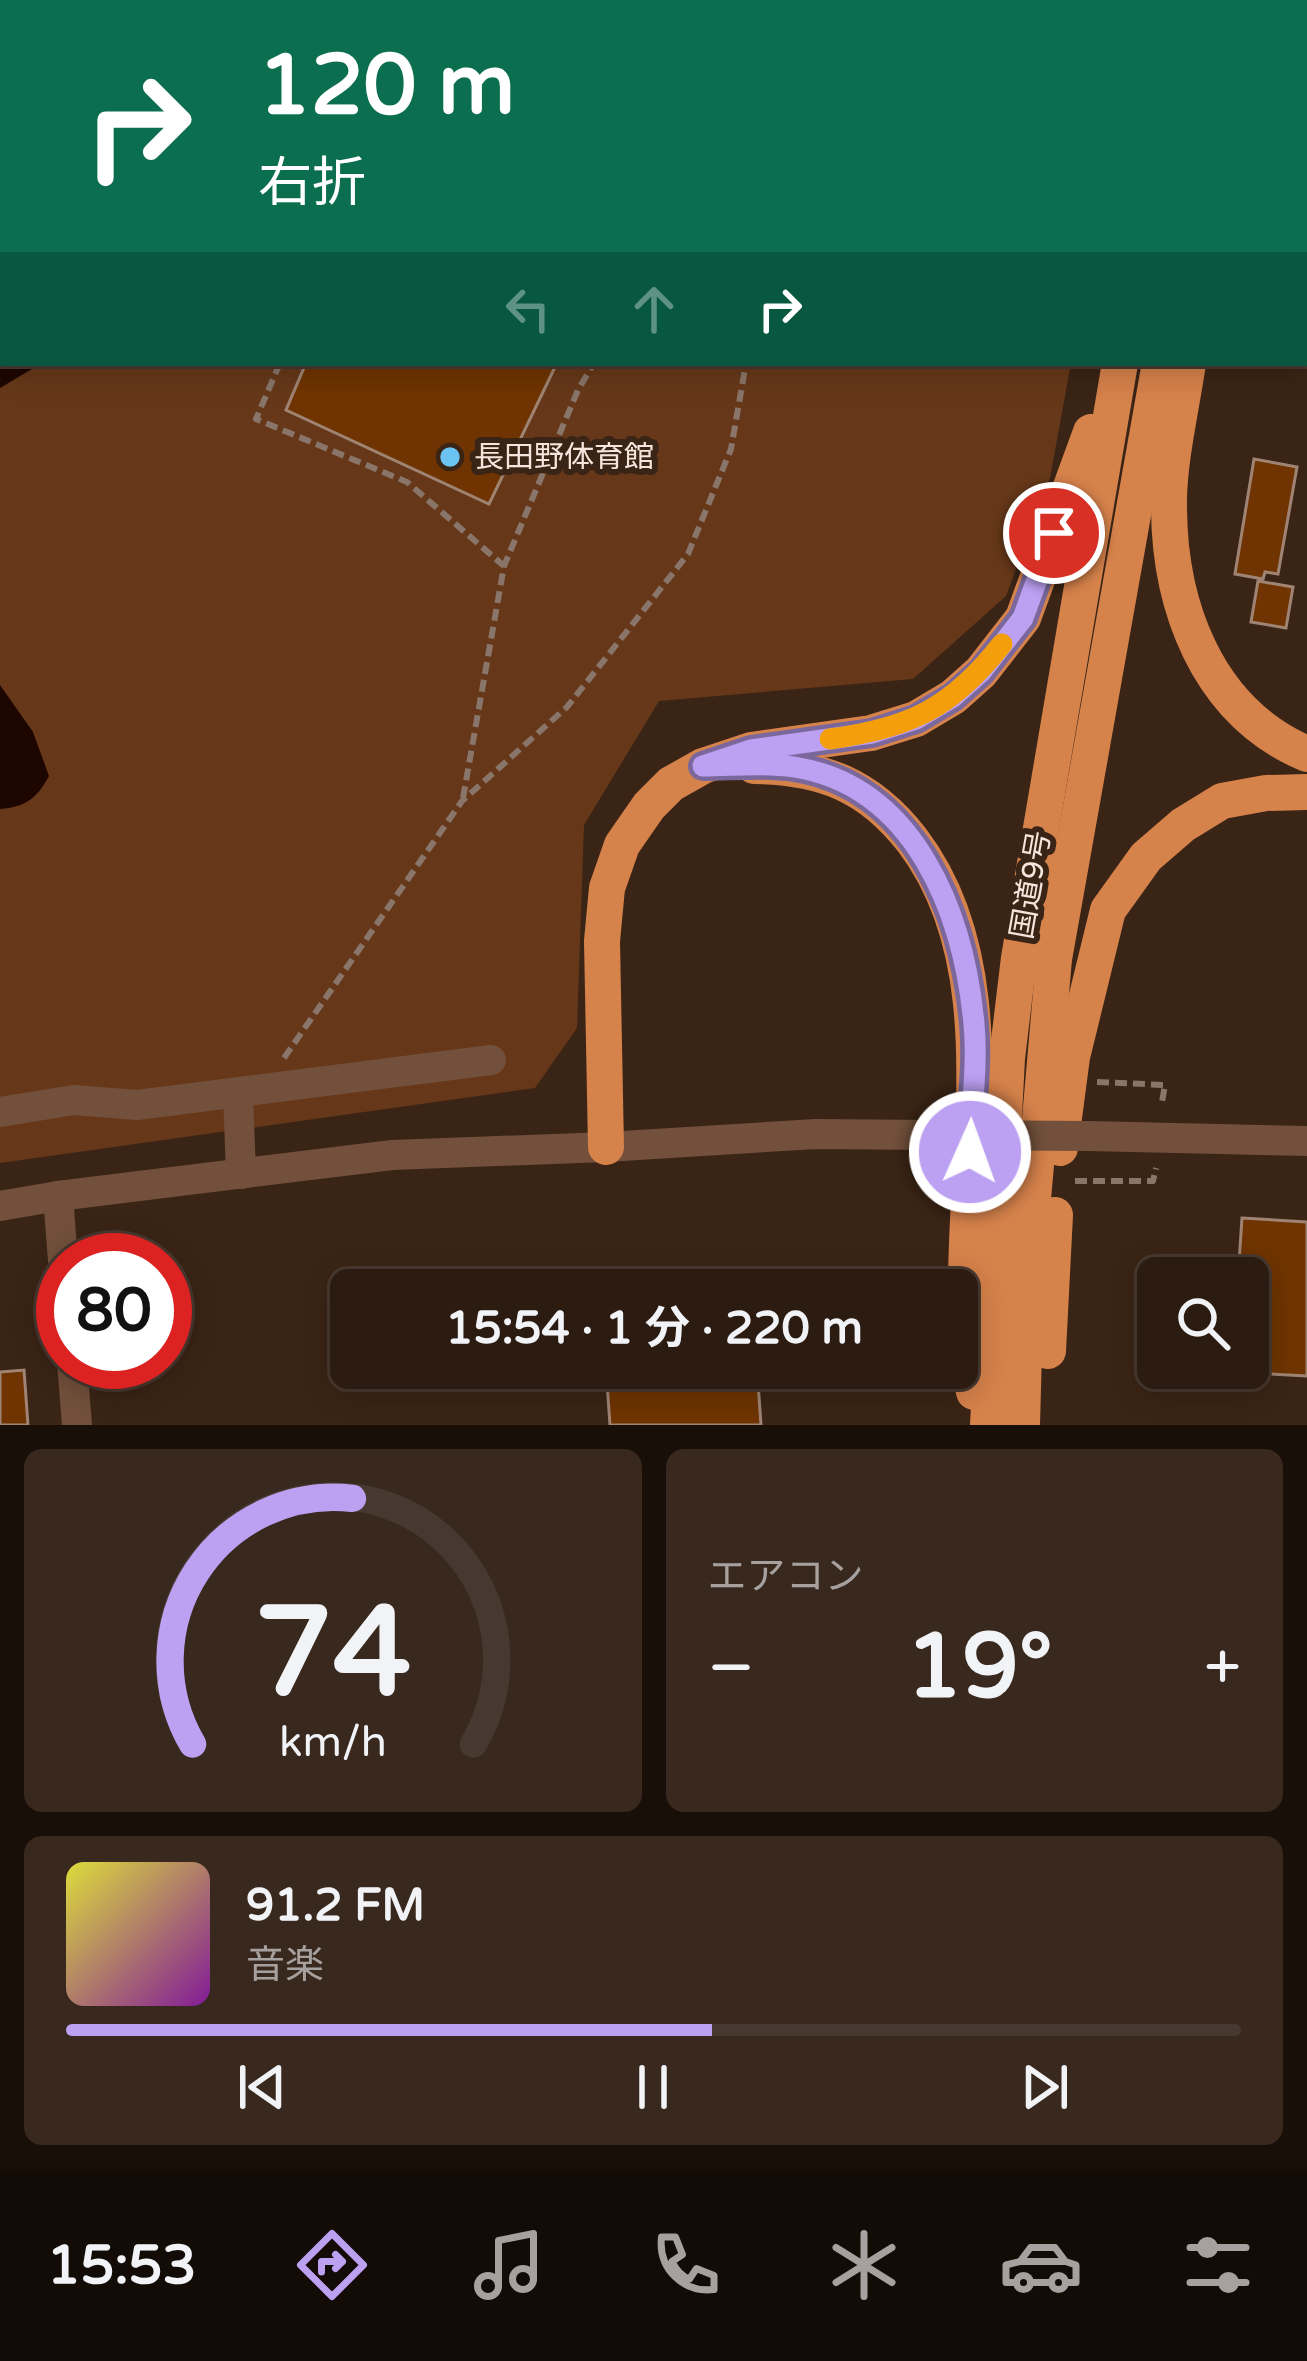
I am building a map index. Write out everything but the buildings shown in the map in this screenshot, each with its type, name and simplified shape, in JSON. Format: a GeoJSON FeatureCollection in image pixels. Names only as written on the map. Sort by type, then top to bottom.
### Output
{"type":"FeatureCollection","features":[{"type":"Feature","properties":{"kind":"highway"},"geometry":{"type":"LineString","coordinates":[[606,1147],[602,941],[607,888],[622,845],[671,784],[703,766],[751,750],[872,733],[916,719],[953,697],[981,672],[1023,618],[1117,366]]}},
{"type":"Feature","properties":{"kind":"highway","name":"国道9号"},"geometry":{"type":"LineString","coordinates":[[985,1425],[1007,1058],[1018,958],[1117,366]]}},
{"type":"Feature","properties":{"kind":"highway","name":"国道9号"},"geometry":{"type":"LineString","coordinates":[[1022,1425],[1026,1279],[1054,959],[1159,366]]}},
{"type":"Feature","properties":{"kind":"highway"},"geometry":{"type":"LineString","coordinates":[[1188,366],[1168,498],[1172,553],[1184,611],[1203,662],[1231,699],[1266,730],[1307,754]]}},
{"type":"Feature","properties":{"kind":"highway"},"geometry":{"type":"LineString","coordinates":[[703,766],[793,766],[842,781],[893,816],[925,857],[948,902],[966,961],[975,1029],[965,1275],[967,1364],[985,1425]]}},
{"type":"Feature","properties":{"kind":"highway"},"geometry":{"type":"LineString","coordinates":[[1044,1425],[1058,1165],[1072,1057],[1108,910],[1146,857],[1222,801],[1266,793],[1307,793]]}},
{"type":"Feature","properties":{"kind":"street"},"geometry":{"type":"LineString","coordinates":[[0,1112],[74,1100],[137,1105],[491,1060]]}},
{"type":"Feature","properties":{"kind":"street"},"geometry":{"type":"LineString","coordinates":[[241,1174],[250,1092]]}},
{"type":"Feature","properties":{"kind":"street"},"geometry":{"type":"LineString","coordinates":[[0,1207],[392,1155],[817,1134],[1307,1142]]}},
{"type":"Feature","properties":{"kind":"street"},"geometry":{"type":"LineString","coordinates":[[58,1196],[61,1233]]}},
{"type":"Feature","properties":{"kind":"street"},"geometry":{"type":"LineString","coordinates":[[74,1389],[76,1425]]}},
{"type":"Feature","properties":{"kind":"path"},"geometry":{"type":"LineString","coordinates":[[279,366],[256,419],[407,482],[504,566]]}},
{"type":"Feature","properties":{"kind":"path"},"geometry":{"type":"LineString","coordinates":[[462,801],[504,566],[592,366]]}},
{"type":"Feature","properties":{"kind":"path"},"geometry":{"type":"LineString","coordinates":[[250,1092],[462,801],[567,707],[688,554],[731,449],[745,366]]}},
{"type":"Feature","properties":{"kind":"path"},"geometry":{"type":"LineString","coordinates":[[1088,1082],[1165,1085],[1162,1102]]}},
{"type":"Feature","properties":{"kind":"path"},"geometry":{"type":"LineString","coordinates":[[1075,1181],[1153,1181],[1156,1164]]}},
{"type":"Feature","properties":{"kind":"shaded area"},"geometry":{"type":"Polygon","coordinates":[[[0,366],[1070,366],[1050,478],[1006,596],[913,679],[659,701],[584,825],[577,1028],[535,1088],[0,1163],[0,366]]]}},
{"type":"Feature","properties":{"kind":"shaded area"},"geometry":{"type":"Polygon","coordinates":[[[0,366],[37,366],[0,388],[0,366]]]}},
{"type":"Feature","properties":{"kind":"shaded area"},"geometry":{"type":"Polygon","coordinates":[[[0,685],[33,732],[49,776],[30,800],[0,809],[0,685]]]}},
{"type":"Feature","properties":{"kind":"slow traffic"},"geometry":{"type":"LineString","coordinates":[[830,739],[872,733],[916,719],[953,697],[1002,644]]}},
{"type":"Feature","properties":{"kind":"place","name":"長田野体育館"},"geometry":{"type":"Point","coordinates":[450,457]}},
{"type":"Feature","properties":{"kind":"route"},"geometry":{"type":"LineString","coordinates":[[970,1152],[975,1029],[966,961],[948,902],[925,857],[893,816],[842,781],[793,766],[703,766],[751,750],[872,733],[916,719],[953,697],[981,672],[1023,618],[1054,533]]}}]}
